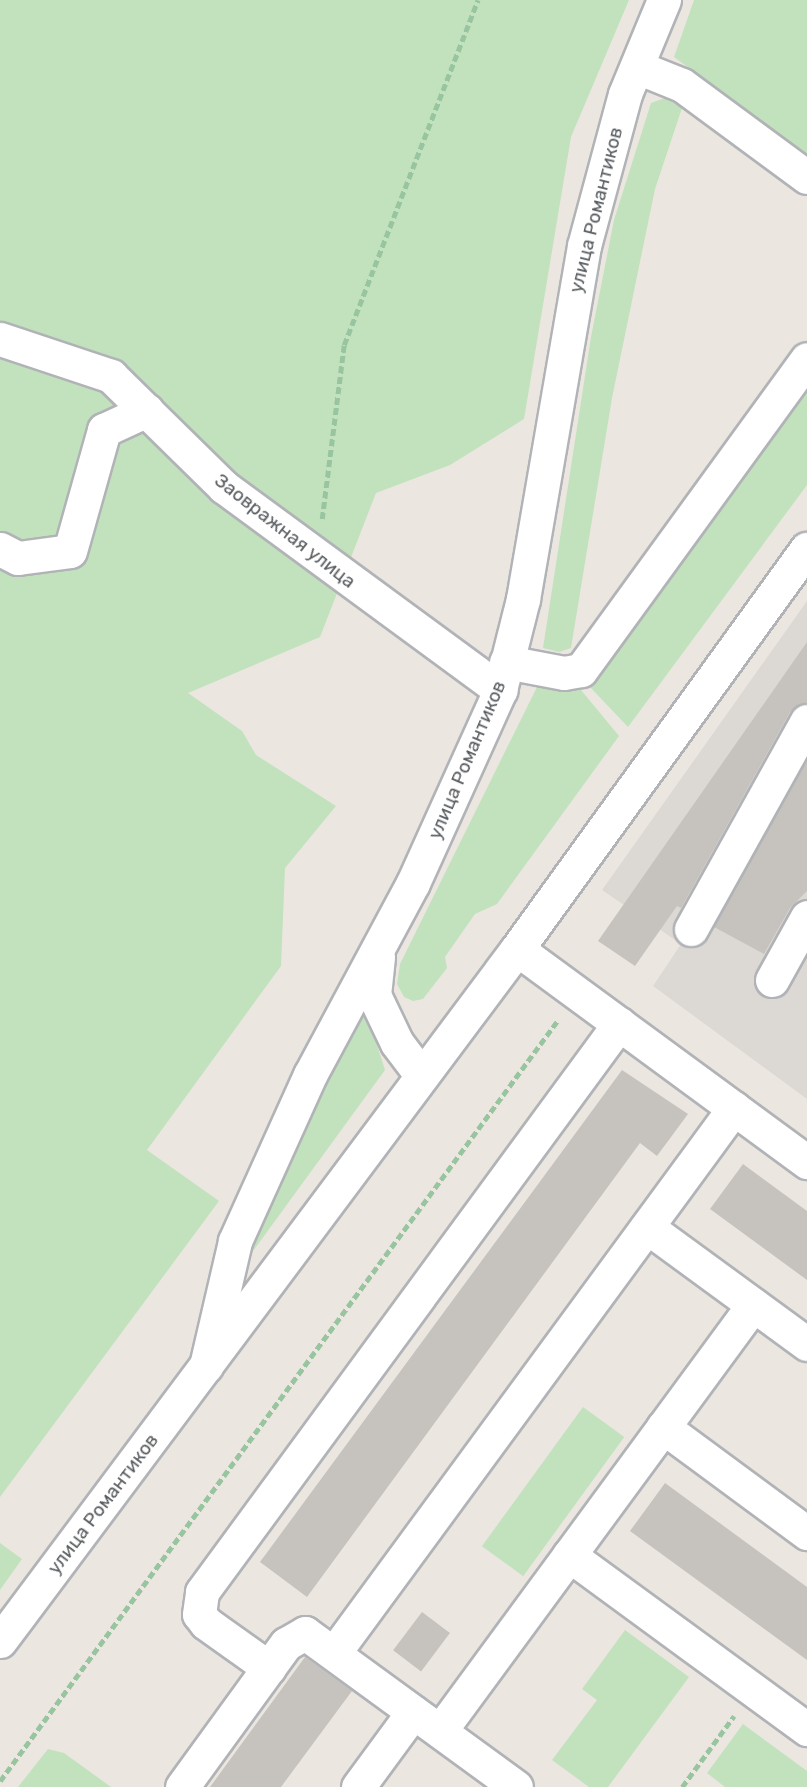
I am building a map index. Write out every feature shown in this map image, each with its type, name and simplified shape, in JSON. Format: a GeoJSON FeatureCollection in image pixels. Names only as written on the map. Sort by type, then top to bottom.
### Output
{"type":"FeatureCollection","features":[{"type":"Feature","properties":{"kind":"street","name":"улица Романтиков"},"geometry":{"type":"LineString","coordinates":[[206,1366],[235,1241],[310,1076],[379,948],[503,676],[523,599],[584,246],[637,67],[664,0]]}},
{"type":"Feature","properties":{"kind":"street"},"geometry":{"type":"LineString","coordinates":[[637,67],[682,85],[807,177]]}},
{"type":"Feature","properties":{"kind":"street","name":"Заовражная улица"},"geometry":{"type":"LineString","coordinates":[[0,339],[111,376],[224,486],[316,557],[503,676]]}},
{"type":"Feature","properties":{"kind":"street"},"geometry":{"type":"LineString","coordinates":[[503,676],[582,670],[807,359]]}},
{"type":"Feature","properties":{"kind":"street"},"geometry":{"type":"LineString","coordinates":[[0,549],[18,558],[71,551],[104,430],[147,410]]}},
{"type":"Feature","properties":{"kind":"street","name":"улица Романтиков"},"geometry":{"type":"LineString","coordinates":[[0,1641],[517,949],[807,549]]}},
{"type":"Feature","properties":{"kind":"street"},"geometry":{"type":"LineString","coordinates":[[691,929],[807,722]]}},
{"type":"Feature","properties":{"kind":"street"},"geometry":{"type":"LineString","coordinates":[[772,980],[807,917]]}},
{"type":"Feature","properties":{"kind":"street"},"geometry":{"type":"LineString","coordinates":[[379,948],[374,995],[397,1043],[422,1076]]}},
{"type":"Feature","properties":{"kind":"street"},"geometry":{"type":"LineString","coordinates":[[517,949],[807,1162]]}},
{"type":"Feature","properties":{"kind":"street"},"geometry":{"type":"LineString","coordinates":[[269,1668],[206,1623],[199,1614],[202,1592],[619,1024]]}},
{"type":"Feature","properties":{"kind":"street"},"geometry":{"type":"LineString","coordinates":[[334,1653],[734,1108]]}},
{"type":"Feature","properties":{"kind":"street"},"geometry":{"type":"LineString","coordinates":[[647,1227],[807,1344]]}},
{"type":"Feature","properties":{"kind":"street"},"geometry":{"type":"LineString","coordinates":[[440,1731],[753,1305]]}},
{"type":"Feature","properties":{"kind":"street"},"geometry":{"type":"LineString","coordinates":[[663,1427],[807,1533]]}},
{"type":"Feature","properties":{"kind":"street"},"geometry":{"type":"LineString","coordinates":[[569,1555],[807,1729]]}},
{"type":"Feature","properties":{"kind":"street"},"geometry":{"type":"LineString","coordinates":[[182,1787],[269,1668],[296,1635],[305,1633],[516,1787]]}},
{"type":"Feature","properties":{"kind":"street"},"geometry":{"type":"LineString","coordinates":[[358,1787],[414,1712]]}},
{"type":"Feature","properties":{"kind":"path"},"geometry":{"type":"LineString","coordinates":[[316,557],[344,345],[478,0]]}},
{"type":"Feature","properties":{"kind":"path"},"geometry":{"type":"LineString","coordinates":[[0,1781],[578,993]]}},
{"type":"Feature","properties":{"kind":"path"},"geometry":{"type":"LineString","coordinates":[[681,1787],[753,1690]]}},
{"type":"Feature","properties":{"kind":"shaded area"},"geometry":{"type":"Polygon","coordinates":[[[807,601],[807,1099],[653,986],[681,944],[602,890],[807,601]]]}},
{"type":"Feature","properties":{"kind":"green space"},"geometry":{"type":"Polygon","coordinates":[[[0,0],[629,0],[571,137],[524,419],[450,465],[376,493],[320,637],[188,693],[242,731],[256,755],[336,806],[285,868],[281,966],[147,1150],[219,1201],[0,1497],[0,0]]]}},
{"type":"Feature","properties":{"kind":"green space"},"geometry":{"type":"Polygon","coordinates":[[[694,0],[807,0],[807,155],[674,57],[694,0]]]}},
{"type":"Feature","properties":{"kind":"green space"},"geometry":{"type":"Polygon","coordinates":[[[665,98],[682,108],[655,189],[612,398],[571,648],[559,652],[543,648],[591,337],[614,220],[651,103],[665,98]]]}},
{"type":"Feature","properties":{"kind":"green space"},"geometry":{"type":"Polygon","coordinates":[[[807,386],[807,485],[628,727],[589,686],[807,386]]]}},
{"type":"Feature","properties":{"kind":"green space"},"geometry":{"type":"Polygon","coordinates":[[[537,687],[581,690],[619,736],[497,904],[475,914],[445,957],[447,968],[423,999],[413,1001],[404,997],[397,984],[400,964],[537,687]]]}},
{"type":"Feature","properties":{"kind":"green space"},"geometry":{"type":"Polygon","coordinates":[[[367,1014],[385,1070],[245,1262],[249,1242],[347,1020],[367,1014]]]}},
{"type":"Feature","properties":{"kind":"green space"},"geometry":{"type":"Polygon","coordinates":[[[583,1407],[624,1437],[523,1576],[482,1546],[583,1407]]]}},
{"type":"Feature","properties":{"kind":"green space"},"geometry":{"type":"Polygon","coordinates":[[[0,1543],[22,1559],[0,1590],[0,1543]]]}},
{"type":"Feature","properties":{"kind":"green space"},"geometry":{"type":"Polygon","coordinates":[[[625,1630],[689,1677],[608,1787],[589,1787],[552,1760],[597,1700],[582,1689],[625,1630]]]}},
{"type":"Feature","properties":{"kind":"green space"},"geometry":{"type":"Polygon","coordinates":[[[743,1724],[807,1771],[807,1787],[725,1787],[707,1773],[743,1724]]]}},
{"type":"Feature","properties":{"kind":"green space"},"geometry":{"type":"Polygon","coordinates":[[[48,1749],[64,1753],[111,1787],[18,1787],[48,1749]]]}},
{"type":"Feature","properties":{"kind":"building"},"geometry":{"type":"Polygon","coordinates":[[[807,642],[807,702],[790,712],[681,908],[677,906],[635,966],[598,941],[807,642]]]}},
{"type":"Feature","properties":{"kind":"building"},"geometry":{"type":"Polygon","coordinates":[[[807,761],[807,891],[790,908],[764,954],[714,927],[807,761]]]}},
{"type":"Feature","properties":{"kind":"building"},"geometry":{"type":"Polygon","coordinates":[[[622,1070],[688,1114],[657,1156],[640,1143],[307,1597],[260,1562],[622,1070]]]}},
{"type":"Feature","properties":{"kind":"building"},"geometry":{"type":"Polygon","coordinates":[[[743,1164],[807,1211],[807,1280],[710,1209],[743,1164]]]}},
{"type":"Feature","properties":{"kind":"building"},"geometry":{"type":"Polygon","coordinates":[[[665,1483],[807,1587],[807,1660],[630,1531],[665,1483]]]}},
{"type":"Feature","properties":{"kind":"building"},"geometry":{"type":"Polygon","coordinates":[[[422,1612],[450,1633],[421,1671],[393,1650],[422,1612]]]}},
{"type":"Feature","properties":{"kind":"building"},"geometry":{"type":"Polygon","coordinates":[[[305,1657],[352,1691],[281,1787],[210,1787],[305,1657]]]}}]}
